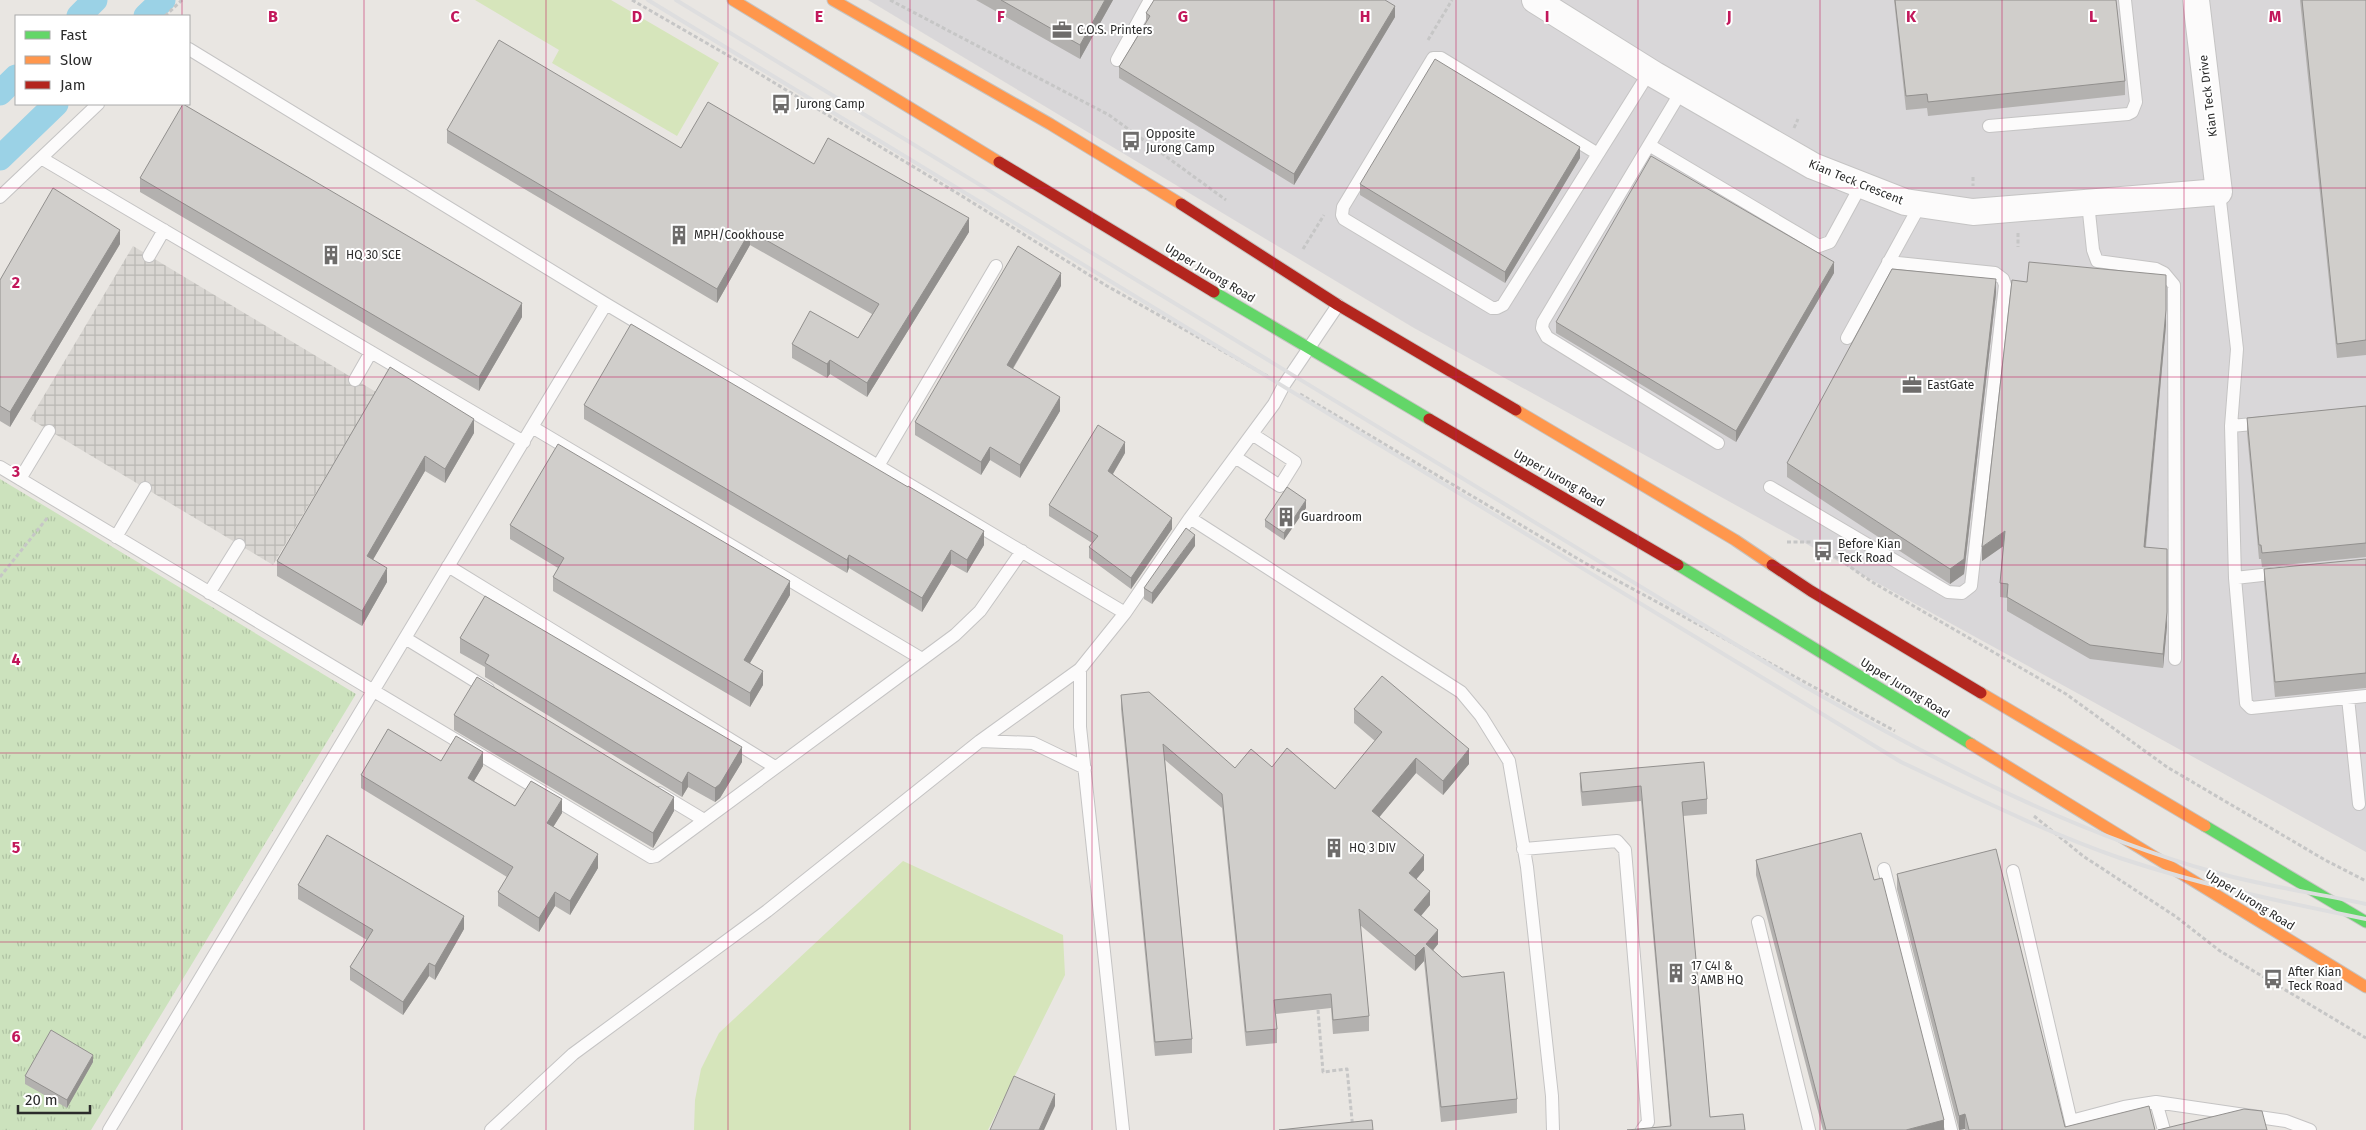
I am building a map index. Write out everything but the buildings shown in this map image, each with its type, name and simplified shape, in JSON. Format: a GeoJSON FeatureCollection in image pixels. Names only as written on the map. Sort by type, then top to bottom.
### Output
{"type":"FeatureCollection","features":[{"type":"Feature","properties":{"kind":"main road","name":"Upper Jurong Road"},"geometry":{"type":"LineString","coordinates":[[733,0],[1308,349],[1643,542],[2366,987]]}},
{"type":"Feature","properties":{"kind":"main road"},"geometry":{"type":"LineString","coordinates":[[833,0],[1115,163],[1338,305],[1727,535],[1811,591],[2366,922]]}},
{"type":"Feature","properties":{"kind":"street","name":"Kian Teck Crescent"},"geometry":{"type":"LineString","coordinates":[[1535,0],[1650,71],[1813,166],[1905,202],[1974,212],[2219,192]]}},
{"type":"Feature","properties":{"kind":"street","name":"Kian Teck Drive"},"geometry":{"type":"LineString","coordinates":[[2196,0],[2219,192]]}},
{"type":"Feature","properties":{"kind":"lane"},"geometry":{"type":"LineString","coordinates":[[1117,60],[1150,0]]}},
{"type":"Feature","properties":{"kind":"lane"},"geometry":{"type":"LineString","coordinates":[[1989,126],[2128,114],[2132,112],[2136,102],[2125,0]]}},
{"type":"Feature","properties":{"kind":"lane"},"geometry":{"type":"LineString","coordinates":[[190,50],[606,304],[1125,613]]}},
{"type":"Feature","properties":{"kind":"lane"},"geometry":{"type":"LineString","coordinates":[[1598,154],[1441,58],[1433,58],[1343,207],[1342,215],[1344,219],[1492,308],[1497,308],[1503,305],[1598,154],[1650,71]]}},
{"type":"Feature","properties":{"kind":"lane"},"geometry":{"type":"LineString","coordinates":[[1682,90],[1543,322],[1542,328],[1547,337],[1718,442]]}},
{"type":"Feature","properties":{"kind":"lane"},"geometry":{"type":"LineString","coordinates":[[0,197],[97,105]]}},
{"type":"Feature","properties":{"kind":"lane"},"geometry":{"type":"LineString","coordinates":[[1649,145],[1818,246],[1830,242],[1861,185]]}},
{"type":"Feature","properties":{"kind":"lane"},"geometry":{"type":"LineString","coordinates":[[41,158],[524,442]]}},
{"type":"Feature","properties":{"kind":"lane"},"geometry":{"type":"LineString","coordinates":[[2219,192],[2237,348],[2232,426],[2235,578],[2246,703],[2251,708],[2366,696]]}},
{"type":"Feature","properties":{"kind":"lane"},"geometry":{"type":"LineString","coordinates":[[2088,203],[2093,250],[2097,261],[2156,269],[2164,273],[2174,285],[2175,659]]}},
{"type":"Feature","properties":{"kind":"lane"},"geometry":{"type":"LineString","coordinates":[[1847,338],[1920,205]]}},
{"type":"Feature","properties":{"kind":"lane"},"geometry":{"type":"LineString","coordinates":[[149,256],[164,230]]}},
{"type":"Feature","properties":{"kind":"lane"},"geometry":{"type":"LineString","coordinates":[[1770,487],[1948,592],[1962,592],[1971,586],[2005,285],[2003,279],[1995,272],[1888,262]]}},
{"type":"Feature","properties":{"kind":"lane"},"geometry":{"type":"LineString","coordinates":[[878,466],[996,266]]}},
{"type":"Feature","properties":{"kind":"lane"},"geometry":{"type":"LineString","coordinates":[[108,1130],[606,304]]}},
{"type":"Feature","properties":{"kind":"lane"},"geometry":{"type":"LineString","coordinates":[[491,1130],[573,1054],[767,910],[980,741],[1080,669],[1125,613],[1190,518],[1274,404],[1284,385],[1338,305]]}},
{"type":"Feature","properties":{"kind":"lane"},"geometry":{"type":"LineString","coordinates":[[355,380],[371,352]]}},
{"type":"Feature","properties":{"kind":"lane"},"geometry":{"type":"LineString","coordinates":[[2232,426],[2273,422]]}},
{"type":"Feature","properties":{"kind":"lane"},"geometry":{"type":"LineString","coordinates":[[532,427],[922,659]]}},
{"type":"Feature","properties":{"kind":"lane"},"geometry":{"type":"LineString","coordinates":[[20,478],[49,431]]}},
{"type":"Feature","properties":{"kind":"lane"},"geometry":{"type":"LineString","coordinates":[[1236,457],[1280,486],[1295,462],[1252,434]]}},
{"type":"Feature","properties":{"kind":"lane"},"geometry":{"type":"LineString","coordinates":[[0,467],[644,855],[656,856],[974,619],[1022,551]]}},
{"type":"Feature","properties":{"kind":"lane"},"geometry":{"type":"LineString","coordinates":[[116,537],[145,488]]}},
{"type":"Feature","properties":{"kind":"lane"},"geometry":{"type":"LineString","coordinates":[[1190,518],[1460,692],[1481,716],[1509,762],[1524,849],[1552,1096],[1552,1130]]}},
{"type":"Feature","properties":{"kind":"lane"},"geometry":{"type":"LineString","coordinates":[[210,593],[239,545]]}},
{"type":"Feature","properties":{"kind":"lane"},"geometry":{"type":"LineString","coordinates":[[448,566],[775,767]]}},
{"type":"Feature","properties":{"kind":"lane"},"geometry":{"type":"LineString","coordinates":[[2235,578],[2291,572]]}},
{"type":"Feature","properties":{"kind":"lane"},"geometry":{"type":"LineString","coordinates":[[405,638],[499,695]]}},
{"type":"Feature","properties":{"kind":"lane"},"geometry":{"type":"LineString","coordinates":[[1080,669],[1080,727],[1123,1130]]}},
{"type":"Feature","properties":{"kind":"lane"},"geometry":{"type":"LineString","coordinates":[[2348,698],[2359,804]]}},
{"type":"Feature","properties":{"kind":"lane"},"geometry":{"type":"LineString","coordinates":[[980,741],[1033,742],[1085,768]]}},
{"type":"Feature","properties":{"kind":"lane"},"geometry":{"type":"LineString","coordinates":[[644,784],[704,820]]}},
{"type":"Feature","properties":{"kind":"lane"},"geometry":{"type":"LineString","coordinates":[[1524,849],[1617,841],[1625,850],[1648,1122],[1642,1130]]}},
{"type":"Feature","properties":{"kind":"lane"},"geometry":{"type":"LineString","coordinates":[[1884,869],[1951,1130]]}},
{"type":"Feature","properties":{"kind":"lane"},"geometry":{"type":"LineString","coordinates":[[2013,871],[2072,1125],[2124,1107],[2156,1102],[2286,1121],[2310,1130]]}},
{"type":"Feature","properties":{"kind":"lane"},"geometry":{"type":"LineString","coordinates":[[1758,922],[1809,1130]]}},
{"type":"Feature","properties":{"kind":"lane"},"geometry":{"type":"LineString","coordinates":[[2156,1102],[2164,1130]]}},
{"type":"Feature","properties":{"kind":"path"},"geometry":{"type":"LineString","coordinates":[[166,15],[182,0]]}},
{"type":"Feature","properties":{"kind":"path"},"geometry":{"type":"LineString","coordinates":[[632,0],[890,152],[1107,286],[1352,423],[1584,563],[1904,735]]}},
{"type":"Feature","properties":{"kind":"path"},"geometry":{"type":"LineString","coordinates":[[890,0],[1109,115],[1232,204]]}},
{"type":"Feature","properties":{"kind":"path"},"geometry":{"type":"LineString","coordinates":[[1295,245],[1303,249],[1300,254]]}},
{"type":"Feature","properties":{"kind":"path"},"geometry":{"type":"LineString","coordinates":[[0,577],[59,502]]}},
{"type":"Feature","properties":{"kind":"path"},"geometry":{"type":"LineString","coordinates":[[1787,542],[1814,542],[1872,582],[2066,694],[2167,767],[2325,860],[2366,881]]}},
{"type":"Feature","properties":{"kind":"path"},"geometry":{"type":"LineString","coordinates":[[2029,812],[2083,856],[2174,916],[2220,950],[2366,1038]]}},
{"type":"Feature","properties":{"kind":"path"},"geometry":{"type":"LineString","coordinates":[[1318,1010],[1324,1072],[1347,1069],[1353,1130]]}},
{"type":"Feature","properties":{"kind":"shaded area"},"geometry":{"type":"Polygon","coordinates":[[[868,0],[2366,0],[2366,852],[1414,328],[868,0]]]}},
{"type":"Feature","properties":{"kind":"shaded area"},"geometry":{"type":"Polygon","coordinates":[[[133,246],[376,392],[273,565],[30,419],[133,246]]]}},
{"type":"Feature","properties":{"kind":"green space"},"geometry":{"type":"Polygon","coordinates":[[[475,0],[611,0],[719,63],[677,136],[552,63],[559,50],[475,0]]]}},
{"type":"Feature","properties":{"kind":"green space"},"geometry":{"type":"Polygon","coordinates":[[[0,479],[356,694],[91,1130],[0,1130],[0,479]]]}},
{"type":"Feature","properties":{"kind":"green space"},"geometry":{"type":"Polygon","coordinates":[[[903,861],[1063,935],[1065,975],[988,1130],[694,1130],[695,1100],[701,1069],[719,1033],[903,861]]]}},
{"type":"Feature","properties":{"kind":"waterway"},"geometry":{"type":"LineString","coordinates":[[80,15],[95,0]]}},
{"type":"Feature","properties":{"kind":"waterway"},"geometry":{"type":"LineString","coordinates":[[147,15],[163,0]]}},
{"type":"Feature","properties":{"kind":"waterway"},"geometry":{"type":"LineString","coordinates":[[0,93],[15,78]]}},
{"type":"Feature","properties":{"kind":"waterway"},"geometry":{"type":"LineString","coordinates":[[0,158],[55,105]]}},
{"type":"Feature","properties":{"kind":"railway"},"geometry":{"type":"LineString","coordinates":[[648,0],[1901,762],[2037,825],[2120,858],[2211,885],[2366,919]]}},
{"type":"Feature","properties":{"kind":"railway"},"geometry":{"type":"LineString","coordinates":[[676,0],[1804,686],[1902,740],[2055,815],[2161,856],[2233,877],[2366,904]]}},
{"type":"Feature","properties":{"kind":"traffic: fast"},"geometry":{"type":"LineString","coordinates":[[1214,292],[1429,419]]}},
{"type":"Feature","properties":{"kind":"traffic: fast"},"geometry":{"type":"LineString","coordinates":[[1678,565],[1971,744]]}},
{"type":"Feature","properties":{"kind":"traffic: fast"},"geometry":{"type":"LineString","coordinates":[[2205,826],[2366,922]]}},
{"type":"Feature","properties":{"kind":"traffic: slow"},"geometry":{"type":"LineString","coordinates":[[733,0],[999,162]]}},
{"type":"Feature","properties":{"kind":"traffic: slow"},"geometry":{"type":"LineString","coordinates":[[833,0],[1050,124],[1181,204]]}},
{"type":"Feature","properties":{"kind":"traffic: slow"},"geometry":{"type":"LineString","coordinates":[[1516,410],[1735,540],[1772,565]]}},
{"type":"Feature","properties":{"kind":"traffic: slow"},"geometry":{"type":"LineString","coordinates":[[1981,693],[2205,826]]}},
{"type":"Feature","properties":{"kind":"traffic: slow"},"geometry":{"type":"LineString","coordinates":[[1971,744],[2366,987]]}},
{"type":"Feature","properties":{"kind":"traffic: jam"},"geometry":{"type":"LineString","coordinates":[[999,162],[1214,292]]}},
{"type":"Feature","properties":{"kind":"traffic: jam"},"geometry":{"type":"LineString","coordinates":[[1181,204],[1338,305],[1516,410]]}},
{"type":"Feature","properties":{"kind":"traffic: jam"},"geometry":{"type":"LineString","coordinates":[[1429,419],[1678,565]]}},
{"type":"Feature","properties":{"kind":"traffic: jam"},"geometry":{"type":"LineString","coordinates":[[1772,565],[1811,591],[1981,693]]}},
{"type":"Feature","properties":{"kind":"place","name":"C.O.S. Printers"},"geometry":{"type":"Point","coordinates":[1062,30]}},
{"type":"Feature","properties":{"kind":"place","name":"Jurong Camp"},"geometry":{"type":"Point","coordinates":[781,104]}},
{"type":"Feature","properties":{"kind":"place","name":"Opposite Jurong Camp"},"geometry":{"type":"Point","coordinates":[1131,141]}},
{"type":"Feature","properties":{"kind":"place","name":"MPH/Cookhouse"},"geometry":{"type":"Point","coordinates":[679,235]}},
{"type":"Feature","properties":{"kind":"place","name":"HQ 30 SCE"},"geometry":{"type":"Point","coordinates":[331,255]}},
{"type":"Feature","properties":{"kind":"place","name":"EastGate"},"geometry":{"type":"Point","coordinates":[1912,385]}},
{"type":"Feature","properties":{"kind":"place","name":"Guardroom"},"geometry":{"type":"Point","coordinates":[1286,517]}},
{"type":"Feature","properties":{"kind":"place","name":"Before Kian Teck Road"},"geometry":{"type":"Point","coordinates":[1823,551]}},
{"type":"Feature","properties":{"kind":"place","name":"HQ 3 DIV"},"geometry":{"type":"Point","coordinates":[1334,848]}},
{"type":"Feature","properties":{"kind":"place","name":"17 C4I & 3 AMB HQ"},"geometry":{"type":"Point","coordinates":[1676,973]}},
{"type":"Feature","properties":{"kind":"place","name":"After Kian Teck Road"},"geometry":{"type":"Point","coordinates":[2273,979]}}]}
